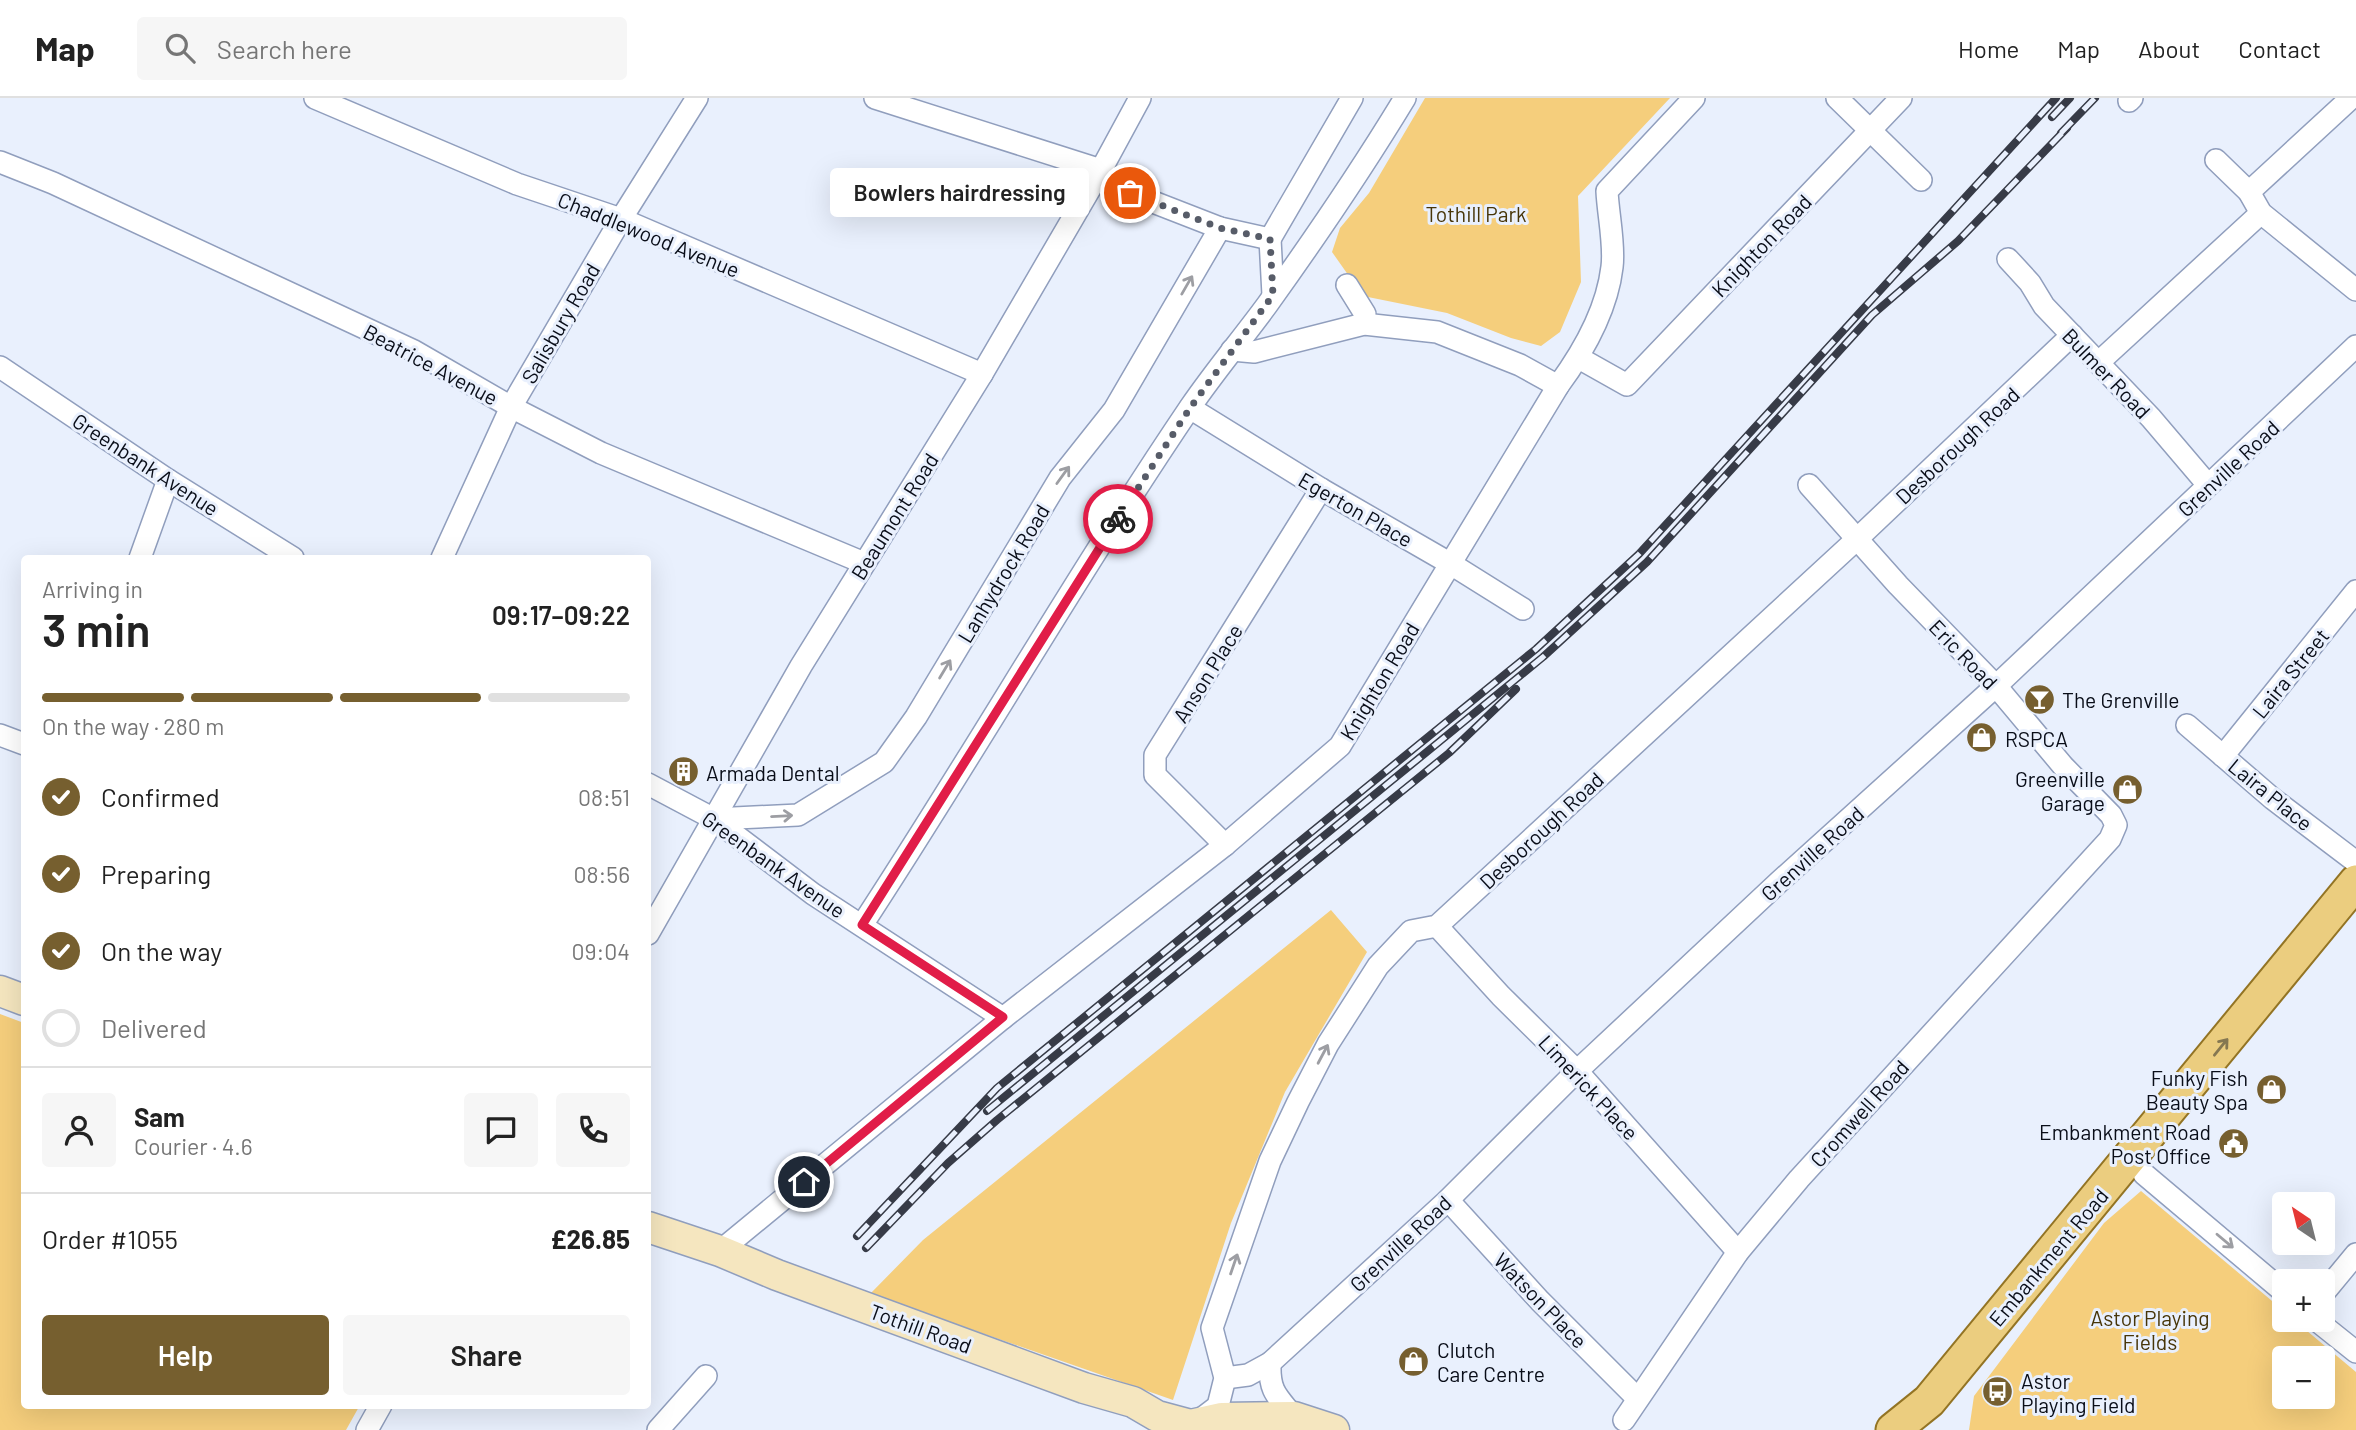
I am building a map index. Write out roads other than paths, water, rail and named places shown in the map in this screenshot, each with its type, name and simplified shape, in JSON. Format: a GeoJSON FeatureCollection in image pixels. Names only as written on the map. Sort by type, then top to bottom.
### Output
{"type":"FeatureCollection","features":[{"type":"Feature","properties":{"kind":"main road","name":"Embankment Road"},"geometry":{"type":"LineString","coordinates":[[1893,1430],[1929,1401],[2356,882]]}},
{"type":"Feature","properties":{"kind":"main road","name":"Embankment Road"},"geometry":{"type":"LineString","coordinates":[[1933,1430],[2356,918]]}},
{"type":"Feature","properties":{"kind":"main road"},"geometry":{"type":"LineString","coordinates":[[0,991],[21,999]]}},
{"type":"Feature","properties":{"kind":"main road","name":"Tothill Road"},"geometry":{"type":"LineString","coordinates":[[651,1228],[720,1251],[777,1275],[1084,1388],[1133,1402],[1157,1416],[1199,1428],[1222,1418],[1294,1417],[1334,1430]]}},
{"type":"Feature","properties":{"kind":"street","name":"Chaddlewood Avenue"},"geometry":{"type":"LineString","coordinates":[[315,98],[517,184],[621,219],[982,374]]}},
{"type":"Feature","properties":{"kind":"street","name":"Salisbury Road"},"geometry":{"type":"LineString","coordinates":[[443,555],[511,407],[621,219],[696,98]]}},
{"type":"Feature","properties":{"kind":"street"},"geometry":{"type":"LineString","coordinates":[[875,98],[936,108],[1101,170]]}},
{"type":"Feature","properties":{"kind":"street","name":"Beaumont Road"},"geometry":{"type":"LineString","coordinates":[[651,929],[801,666],[982,374],[1140,98]]}},
{"type":"Feature","properties":{"kind":"street"},"geometry":{"type":"LineString","coordinates":[[1273,295],[1270,239],[1352,98]]}},
{"type":"Feature","properties":{"kind":"street"},"geometry":{"type":"LineString","coordinates":[[862,925],[940,804],[1066,598],[1190,408],[1327,219],[1405,98]]}},
{"type":"Feature","properties":{"kind":"street"},"geometry":{"type":"LineString","coordinates":[[1579,358],[1603,303],[1612,266],[1607,191],[1694,98]]}},
{"type":"Feature","properties":{"kind":"street"},"geometry":{"type":"LineString","coordinates":[[1837,98],[1921,180]]}},
{"type":"Feature","properties":{"kind":"street","name":"Knighton Road"},"geometry":{"type":"LineString","coordinates":[[720,1251],[1003,1017],[1225,845],[1340,746],[1558,386],[1579,358],[1627,385],[1901,98]]}},
{"type":"Feature","properties":{"kind":"street"},"geometry":{"type":"LineString","coordinates":[[2249,192],[2351,98]]}},
{"type":"Feature","properties":{"kind":"street"},"geometry":{"type":"LineString","coordinates":[[2216,160],[2249,192],[2261,213],[2356,290]]}},
{"type":"Feature","properties":{"kind":"street","name":"Beatrice Avenue"},"geometry":{"type":"LineString","coordinates":[[0,162],[53,183],[414,351],[511,407],[601,453],[864,564]]}},
{"type":"Feature","properties":{"kind":"street"},"geometry":{"type":"LineString","coordinates":[[1130,193],[1220,228],[1270,239]]}},
{"type":"Feature","properties":{"kind":"street"},"geometry":{"type":"LineString","coordinates":[[2099,362],[2261,213]]}},
{"type":"Feature","properties":{"kind":"street","name":"Lanhydrock Road"},"geometry":{"type":"LineString","coordinates":[[714,819],[798,815],[884,762],[916,717],[1060,478],[1114,410],[1220,228]]}},
{"type":"Feature","properties":{"kind":"street","name":"Bulmer Road"},"geometry":{"type":"LineString","coordinates":[[2008,259],[2030,283],[2044,306],[2151,418],[2208,485]]}},
{"type":"Feature","properties":{"kind":"street"},"geometry":{"type":"LineString","coordinates":[[1347,285],[1365,314],[1364,324]]}},
{"type":"Feature","properties":{"kind":"street"},"geometry":{"type":"LineString","coordinates":[[1232,350],[1254,352],[1364,324],[1437,332],[1520,365],[1558,386]]}},
{"type":"Feature","properties":{"kind":"street","name":"Desborough Road"},"geometry":{"type":"LineString","coordinates":[[1225,1378],[1212,1328],[1270,1161],[1328,1044],[1378,966],[1411,931],[1437,926],[1857,539],[2072,335]]}},
{"type":"Feature","properties":{"kind":"street","name":"Grenville Road"},"geometry":{"type":"LineString","coordinates":[[1225,1378],[1248,1375],[1270,1363],[1448,1200],[1577,1071],[1780,881],[1996,686],[2356,346]]}},
{"type":"Feature","properties":{"kind":"street","name":"Greenbank Avenue"},"geometry":{"type":"LineString","coordinates":[[0,367],[168,480],[288,555]]}},
{"type":"Feature","properties":{"kind":"street","name":"Egerton Place"},"geometry":{"type":"LineString","coordinates":[[1190,408],[1523,609]]}},
{"type":"Feature","properties":{"kind":"street"},"geometry":{"type":"LineString","coordinates":[[141,555],[168,480]]}},
{"type":"Feature","properties":{"kind":"street","name":"Eric Road"},"geometry":{"type":"LineString","coordinates":[[1810,485],[1898,585],[1996,686],[2063,766],[2111,815],[2116,825]]}},
{"type":"Feature","properties":{"kind":"street","name":"Anson Place"},"geometry":{"type":"LineString","coordinates":[[1225,845],[1155,775],[1155,755],[1321,489]]}},
{"type":"Feature","properties":{"kind":"street","name":"Laira Street"},"geometry":{"type":"LineString","coordinates":[[2223,756],[2356,591]]}},
{"type":"Feature","properties":{"kind":"street","name":"Laira Place"},"geometry":{"type":"LineString","coordinates":[[2187,725],[2273,799],[2356,862]]}},
{"type":"Feature","properties":{"kind":"street"},"geometry":{"type":"LineString","coordinates":[[0,735],[21,743]]}},
{"type":"Feature","properties":{"kind":"street","name":"Greenbank Avenue"},"geometry":{"type":"LineString","coordinates":[[651,786],[714,819],[813,894],[1003,1017]]}},
{"type":"Feature","properties":{"kind":"street","name":"Cromwell Road"},"geometry":{"type":"LineString","coordinates":[[1624,1420],[1738,1252],[1799,1179],[2110,839],[2116,825]]}},
{"type":"Feature","properties":{"kind":"street","name":"Limerick Place"},"geometry":{"type":"LineString","coordinates":[[1437,926],[1500,996],[1577,1071],[1738,1252]]}},
{"type":"Feature","properties":{"kind":"street"},"geometry":{"type":"LineString","coordinates":[[2144,1174],[2272,1282]]}},
{"type":"Feature","properties":{"kind":"street","name":"Watson Place"},"geometry":{"type":"LineString","coordinates":[[1448,1200],[1540,1301],[1637,1398]]}},
{"type":"Feature","properties":{"kind":"street"},"geometry":{"type":"LineString","coordinates":[[2335,1279],[2356,1254]]}},
{"type":"Feature","properties":{"kind":"street"},"geometry":{"type":"LineString","coordinates":[[2331,1332],[2356,1352]]}},
{"type":"Feature","properties":{"kind":"street"},"geometry":{"type":"LineString","coordinates":[[1270,1363],[1270,1382],[1276,1395],[1294,1417]]}},
{"type":"Feature","properties":{"kind":"street"},"geometry":{"type":"LineString","coordinates":[[658,1430],[706,1376]]}},
{"type":"Feature","properties":{"kind":"street"},"geometry":{"type":"LineString","coordinates":[[1199,1428],[1218,1406],[1225,1378]]}},
{"type":"Feature","properties":{"kind":"street"},"geometry":{"type":"LineString","coordinates":[[366,1430],[379,1409]]}},
{"type":"Feature","properties":{"kind":"railway"},"geometry":{"type":"LineString","coordinates":[[857,1236],[997,1088],[1536,649],[1639,554],[2056,98]]}},
{"type":"Feature","properties":{"kind":"railway"},"geometry":{"type":"LineString","coordinates":[[2052,117],[2070,98]]}},
{"type":"Feature","properties":{"kind":"railway"},"geometry":{"type":"LineString","coordinates":[[2061,133],[2095,98]]}},
{"type":"Feature","properties":{"kind":"railway"},"geometry":{"type":"LineString","coordinates":[[987,1111],[1543,657],[1647,562],[1872,315],[1958,241],[2067,128]]}},
{"type":"Feature","properties":{"kind":"railway"},"geometry":{"type":"LineString","coordinates":[[866,1248],[948,1163],[997,1120],[1449,753],[1516,689]]}},
{"type":"Feature","properties":{"kind":"place","name":"Bowlers hairdressing"},"geometry":{"type":"Point","coordinates":[1130,193]}},
{"type":"Feature","properties":{"kind":"place","name":"The Grenville"},"geometry":{"type":"Point","coordinates":[2039,699]}},
{"type":"Feature","properties":{"kind":"place","name":"RSPCA"},"geometry":{"type":"Point","coordinates":[1982,738]}},
{"type":"Feature","properties":{"kind":"place","name":"Armada Dental"},"geometry":{"type":"Point","coordinates":[683,772]}},
{"type":"Feature","properties":{"kind":"place","name":"Greenville Garage"},"geometry":{"type":"Point","coordinates":[2128,790]}},
{"type":"Feature","properties":{"kind":"place","name":"Funky Fish Beauty Spa"},"geometry":{"type":"Point","coordinates":[2271,1089]}},
{"type":"Feature","properties":{"kind":"place","name":"Embankment Road Post Office"},"geometry":{"type":"Point","coordinates":[2234,1143]}},
{"type":"Feature","properties":{"kind":"place","name":"Clutch Care Centre"},"geometry":{"type":"Point","coordinates":[1414,1361]}},
{"type":"Feature","properties":{"kind":"place","name":"Astor Playing Field"},"geometry":{"type":"Point","coordinates":[1998,1392]}},
{"type":"Feature","properties":{"kind":"park label","name":"Tothill Park"},"geometry":{"type":"Point","coordinates":[1476,213]}},
{"type":"Feature","properties":{"kind":"park label","name":"Astor Playing Fields"},"geometry":{"type":"Point","coordinates":[2150,1329]}}]}
